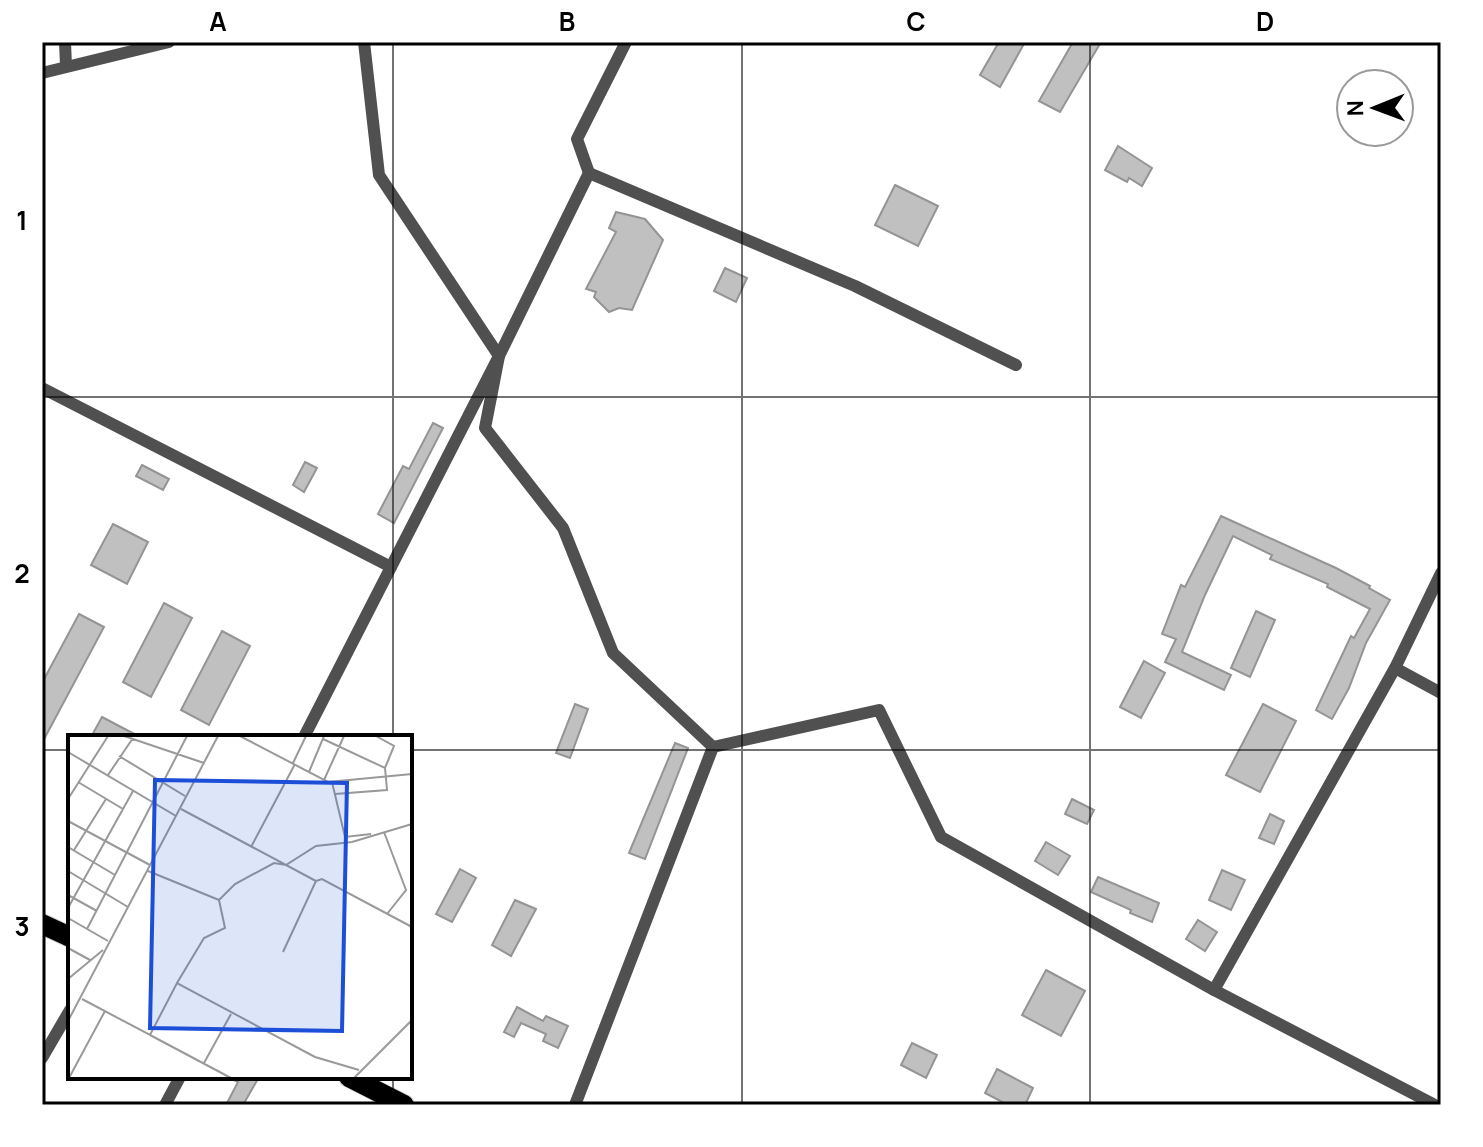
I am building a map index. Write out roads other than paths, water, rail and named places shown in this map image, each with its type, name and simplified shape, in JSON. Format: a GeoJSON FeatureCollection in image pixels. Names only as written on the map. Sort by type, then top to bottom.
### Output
{"type":"FeatureCollection","features":[{"type":"Feature","properties":{"kind":"main road"},"geometry":{"type":"LineString","coordinates":[[42,924],[68,936]]}},
{"type":"Feature","properties":{"kind":"main road"},"geometry":{"type":"LineString","coordinates":[[353,1079],[404,1105]]}},
{"type":"Feature","properties":{"kind":"street"},"geometry":{"type":"LineString","coordinates":[[65,42],[66,66]]}},
{"type":"Feature","properties":{"kind":"street"},"geometry":{"type":"LineString","coordinates":[[42,73],[169,42]]}},
{"type":"Feature","properties":{"kind":"street"},"geometry":{"type":"LineString","coordinates":[[364,42],[379,175],[499,356],[485,428],[563,528],[613,653],[713,747]]}},
{"type":"Feature","properties":{"kind":"street"},"geometry":{"type":"LineString","coordinates":[[305,735],[589,173],[577,139],[626,42]]}},
{"type":"Feature","properties":{"kind":"street"},"geometry":{"type":"LineString","coordinates":[[589,173],[855,286],[1016,365]]}},
{"type":"Feature","properties":{"kind":"street"},"geometry":{"type":"LineString","coordinates":[[42,388],[391,567]]}},
{"type":"Feature","properties":{"kind":"street"},"geometry":{"type":"LineString","coordinates":[[1214,990],[1395,668],[1441,573]]}},
{"type":"Feature","properties":{"kind":"street"},"geometry":{"type":"LineString","coordinates":[[1395,668],[1441,693]]}},
{"type":"Feature","properties":{"kind":"street"},"geometry":{"type":"LineString","coordinates":[[713,747],[879,710],[941,837],[1214,990],[1435,1105]]}},
{"type":"Feature","properties":{"kind":"street"},"geometry":{"type":"LineString","coordinates":[[575,1105],[713,747]]}},
{"type":"Feature","properties":{"kind":"street"},"geometry":{"type":"LineString","coordinates":[[42,1058],[68,1013]]}},
{"type":"Feature","properties":{"kind":"street"},"geometry":{"type":"LineString","coordinates":[[165,1105],[179,1079]]}}]}
